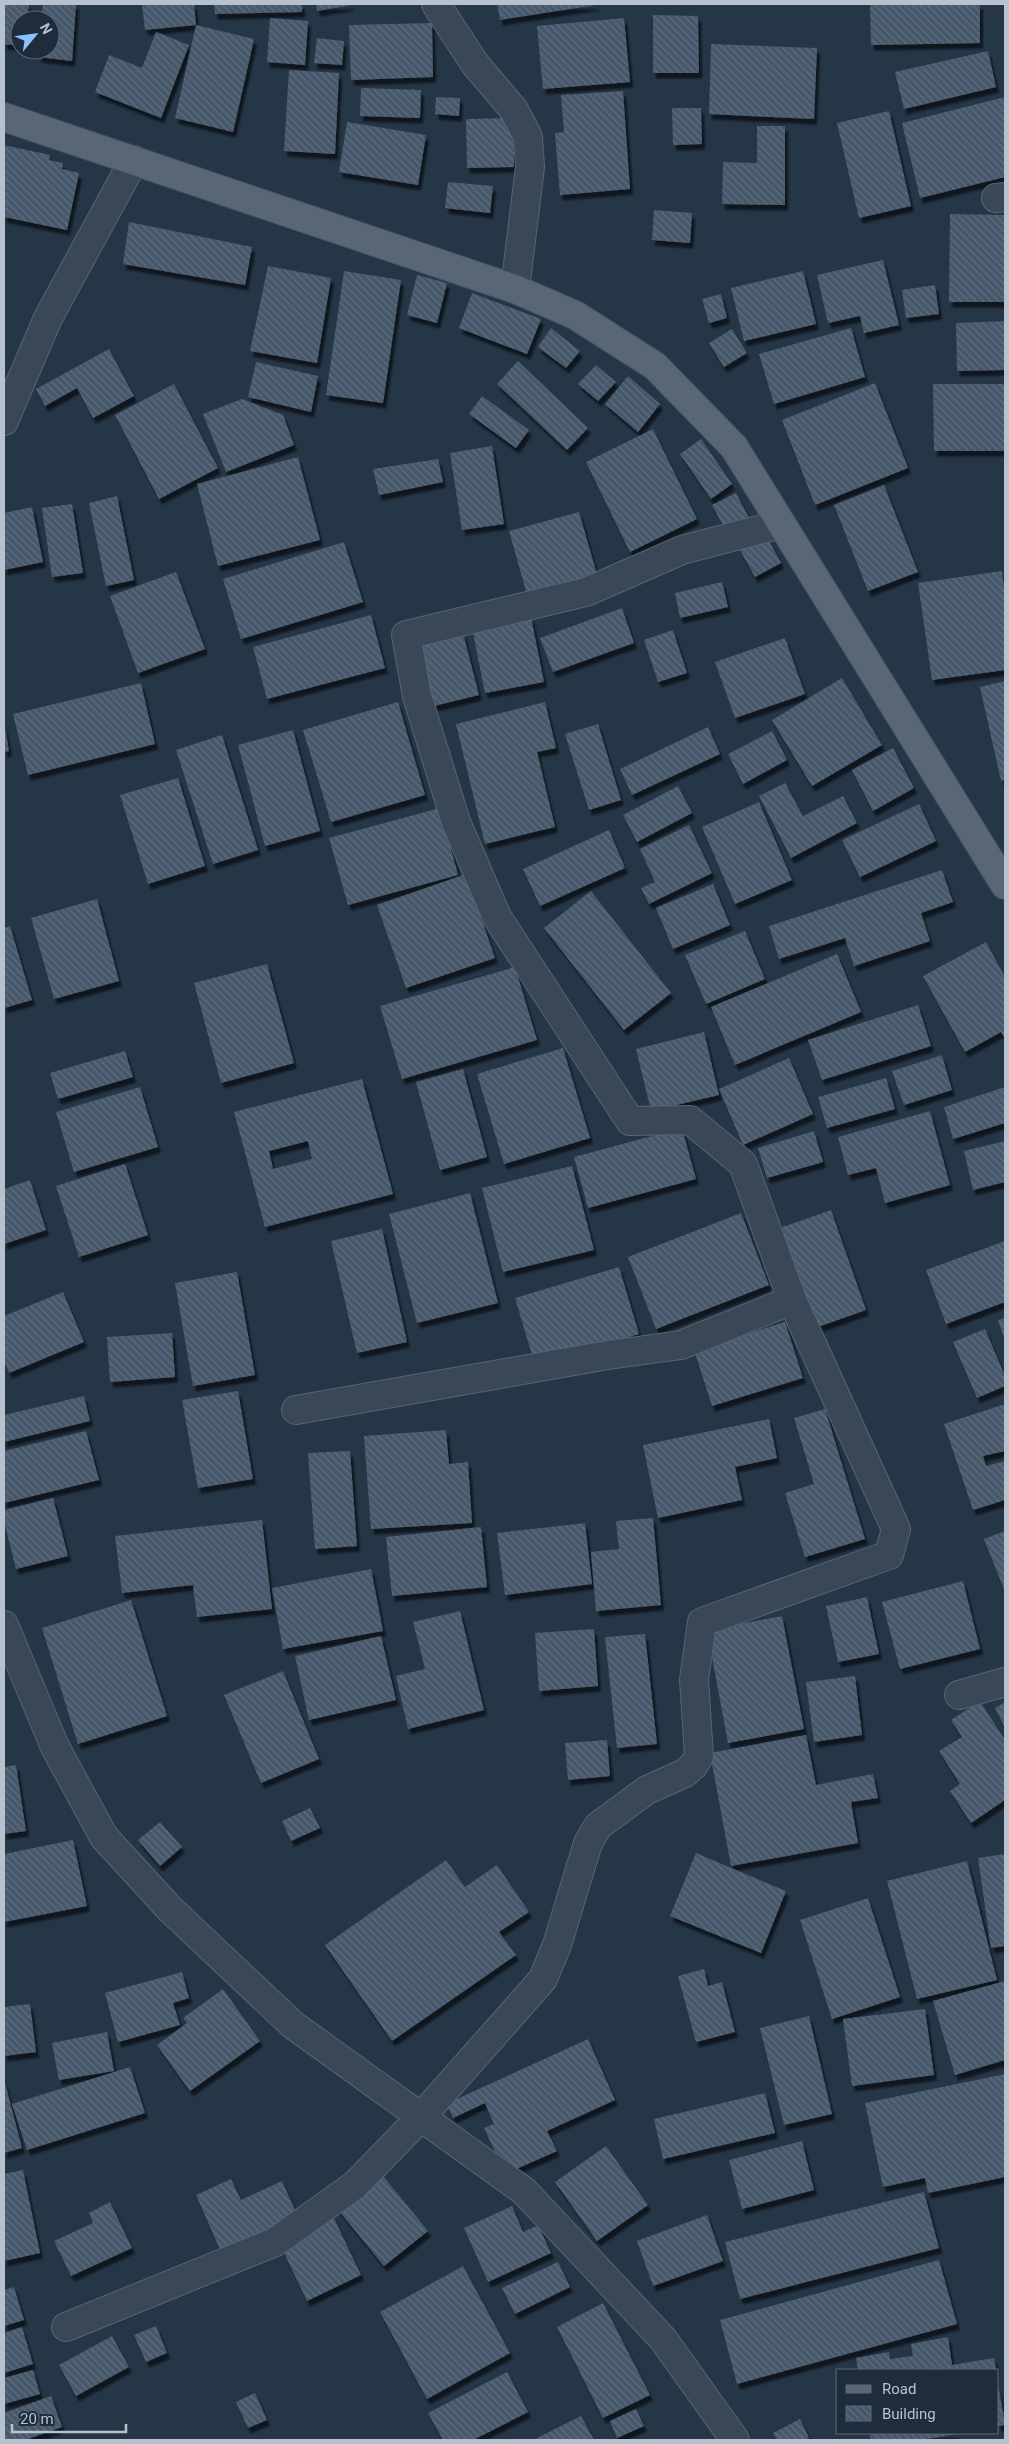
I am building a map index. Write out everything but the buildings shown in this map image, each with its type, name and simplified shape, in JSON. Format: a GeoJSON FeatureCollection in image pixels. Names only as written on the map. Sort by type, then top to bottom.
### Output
{"type":"FeatureCollection","features":[{"type":"Feature","properties":{"kind":"main road"},"geometry":{"type":"LineString","coordinates":[[4,117],[515,289],[575,314],[655,366],[734,447],[1005,885]]}},
{"type":"Feature","properties":{"kind":"street"},"geometry":{"type":"LineString","coordinates":[[436,4],[474,64],[514,110],[528,137],[530,167],[515,289]]}},
{"type":"Feature","properties":{"kind":"street"},"geometry":{"type":"LineString","coordinates":[[4,421],[48,318],[134,160]]}},
{"type":"Feature","properties":{"kind":"street"},"geometry":{"type":"LineString","coordinates":[[66,2327],[275,2242],[355,2185],[421,2117],[543,1979],[557,1945],[588,1843],[598,1826],[647,1790],[685,1773],[694,1765],[699,1756],[694,1680],[702,1622],[889,1555],[896,1529],[792,1300],[743,1164],[690,1120],[630,1121],[497,917],[456,822],[417,696],[406,635],[586,592],[682,550],[781,524]]}},
{"type":"Feature","properties":{"kind":"street"},"geometry":{"type":"LineString","coordinates":[[296,1410],[608,1355],[681,1345],[792,1300]]}},
{"type":"Feature","properties":{"kind":"street"},"geometry":{"type":"LineString","coordinates":[[4,1625],[14,1676],[104,1837],[170,1909],[293,2025],[524,2191],[663,2339],[734,2440]]}},
{"type":"Feature","properties":{"kind":"street"},"geometry":{"type":"LineString","coordinates":[[959,1696],[1005,1682]]}}]}
